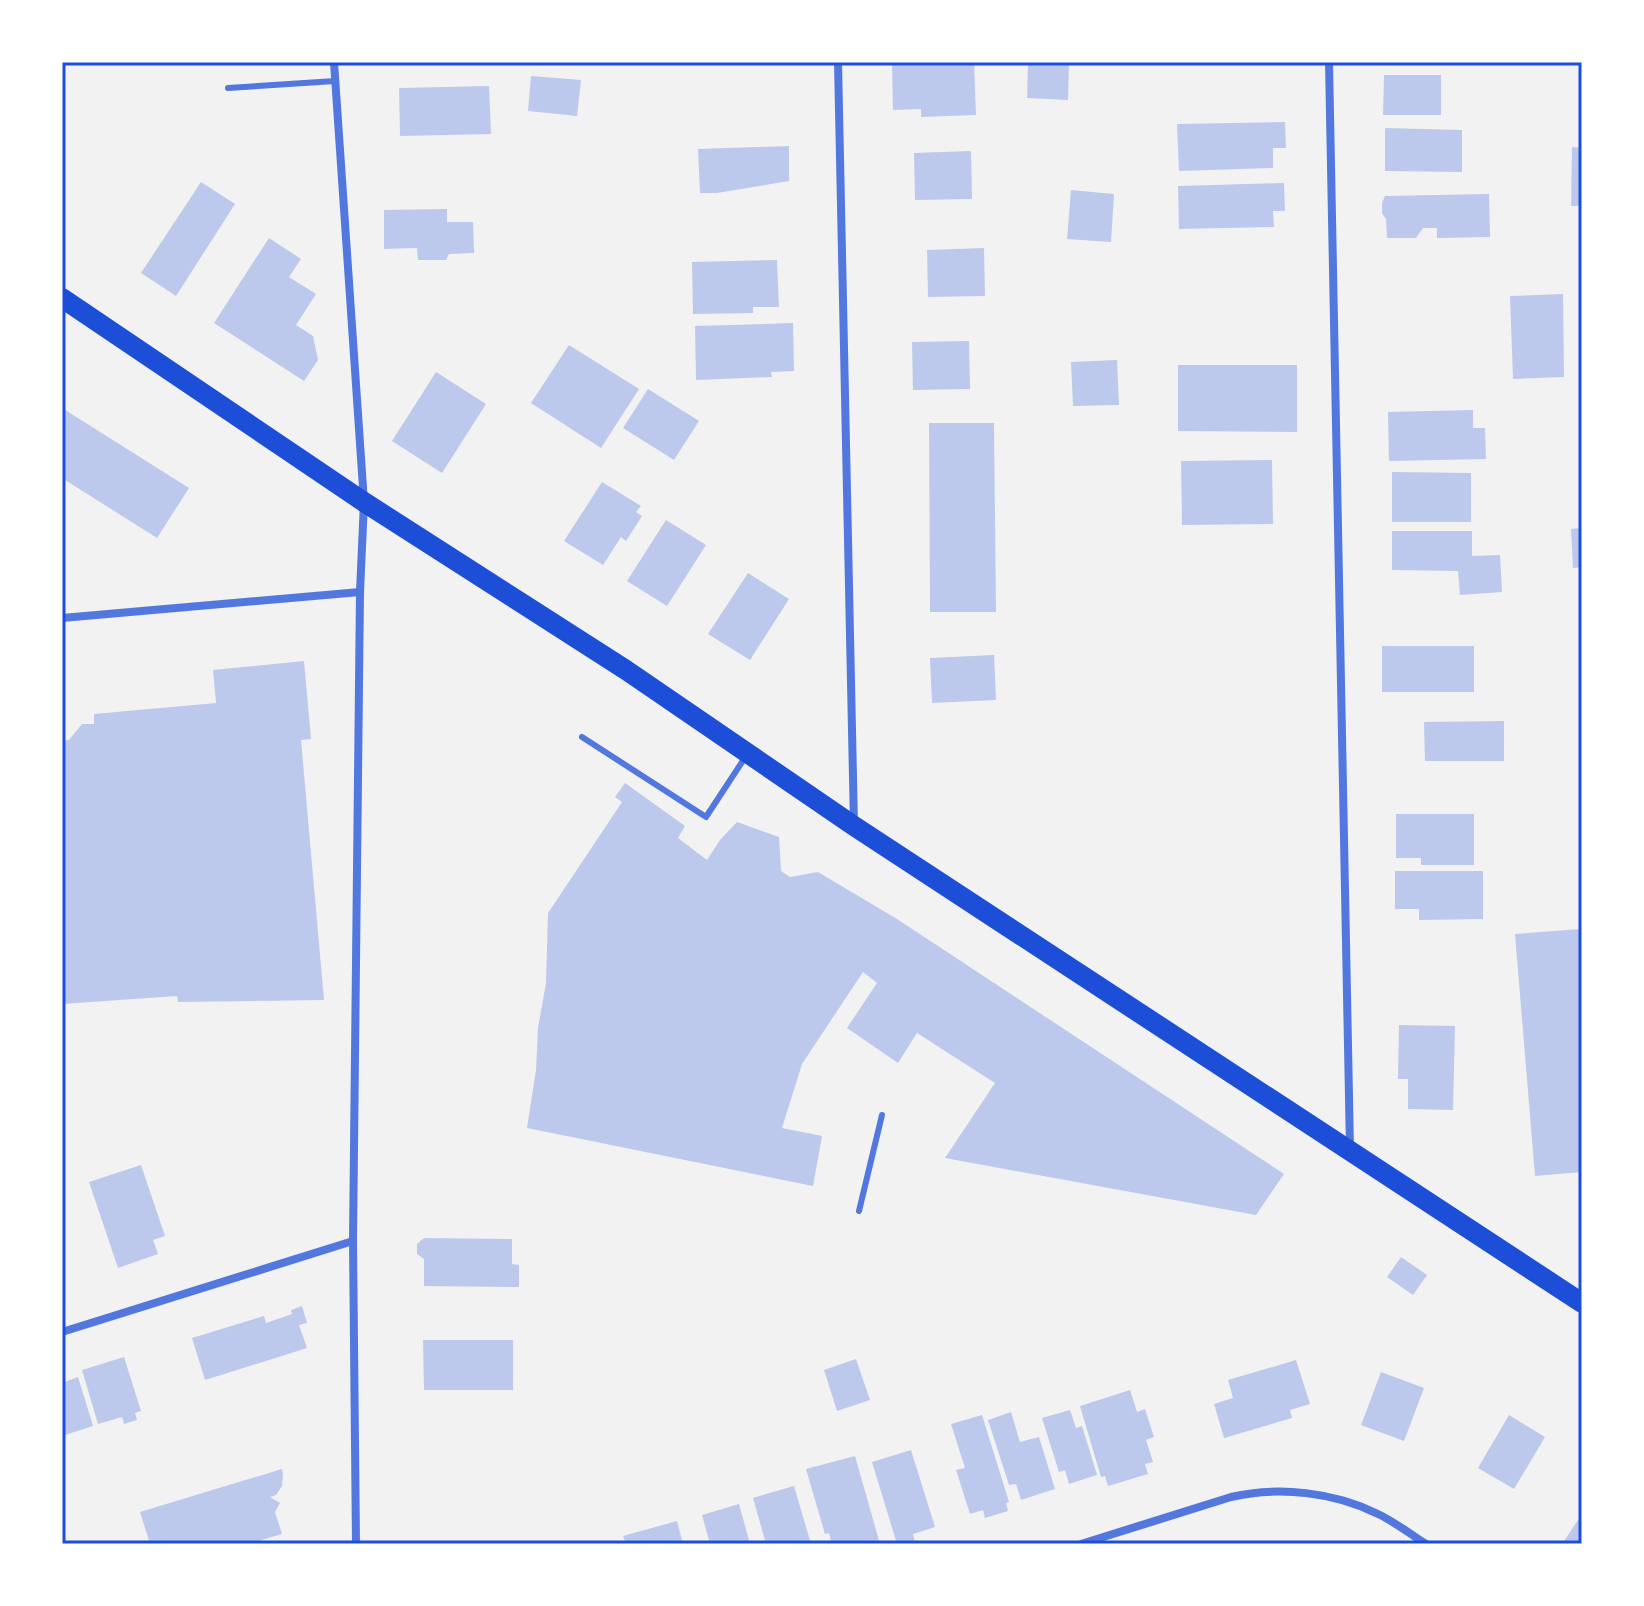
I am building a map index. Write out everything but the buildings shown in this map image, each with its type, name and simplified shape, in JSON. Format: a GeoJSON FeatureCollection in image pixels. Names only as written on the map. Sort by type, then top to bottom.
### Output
{"type":"FeatureCollection","features":[{"type":"Feature","properties":{"kind":"main road"},"geometry":{"type":"LineString","coordinates":[[62,298],[364,502],[626,670],[854,826],[1582,1303]]}},
{"type":"Feature","properties":{"kind":"street"},"geometry":{"type":"LineString","coordinates":[[334,62],[364,502],[360,592],[353,1241],[356,1544]]}},
{"type":"Feature","properties":{"kind":"street"},"geometry":{"type":"LineString","coordinates":[[838,62],[854,826]]}},
{"type":"Feature","properties":{"kind":"street"},"geometry":{"type":"LineString","coordinates":[[1329,62],[1350,1149]]}},
{"type":"Feature","properties":{"kind":"street"},"geometry":{"type":"LineString","coordinates":[[62,618],[360,592]]}},
{"type":"Feature","properties":{"kind":"street"},"geometry":{"type":"LineString","coordinates":[[62,1332],[353,1241]]}},
{"type":"Feature","properties":{"kind":"street"},"geometry":{"type":"LineString","coordinates":[[1081,1544],[1231,1497],[1273,1491],[1353,1504],[1379,1514],[1426,1544]]}},
{"type":"Feature","properties":{"kind":"lane"},"geometry":{"type":"LineString","coordinates":[[228,88],[335,81]]}},
{"type":"Feature","properties":{"kind":"lane"},"geometry":{"type":"LineString","coordinates":[[582,737],[706,817],[748,753]]}},
{"type":"Feature","properties":{"kind":"lane"},"geometry":{"type":"LineString","coordinates":[[859,1211],[882,1115]]}}]}
